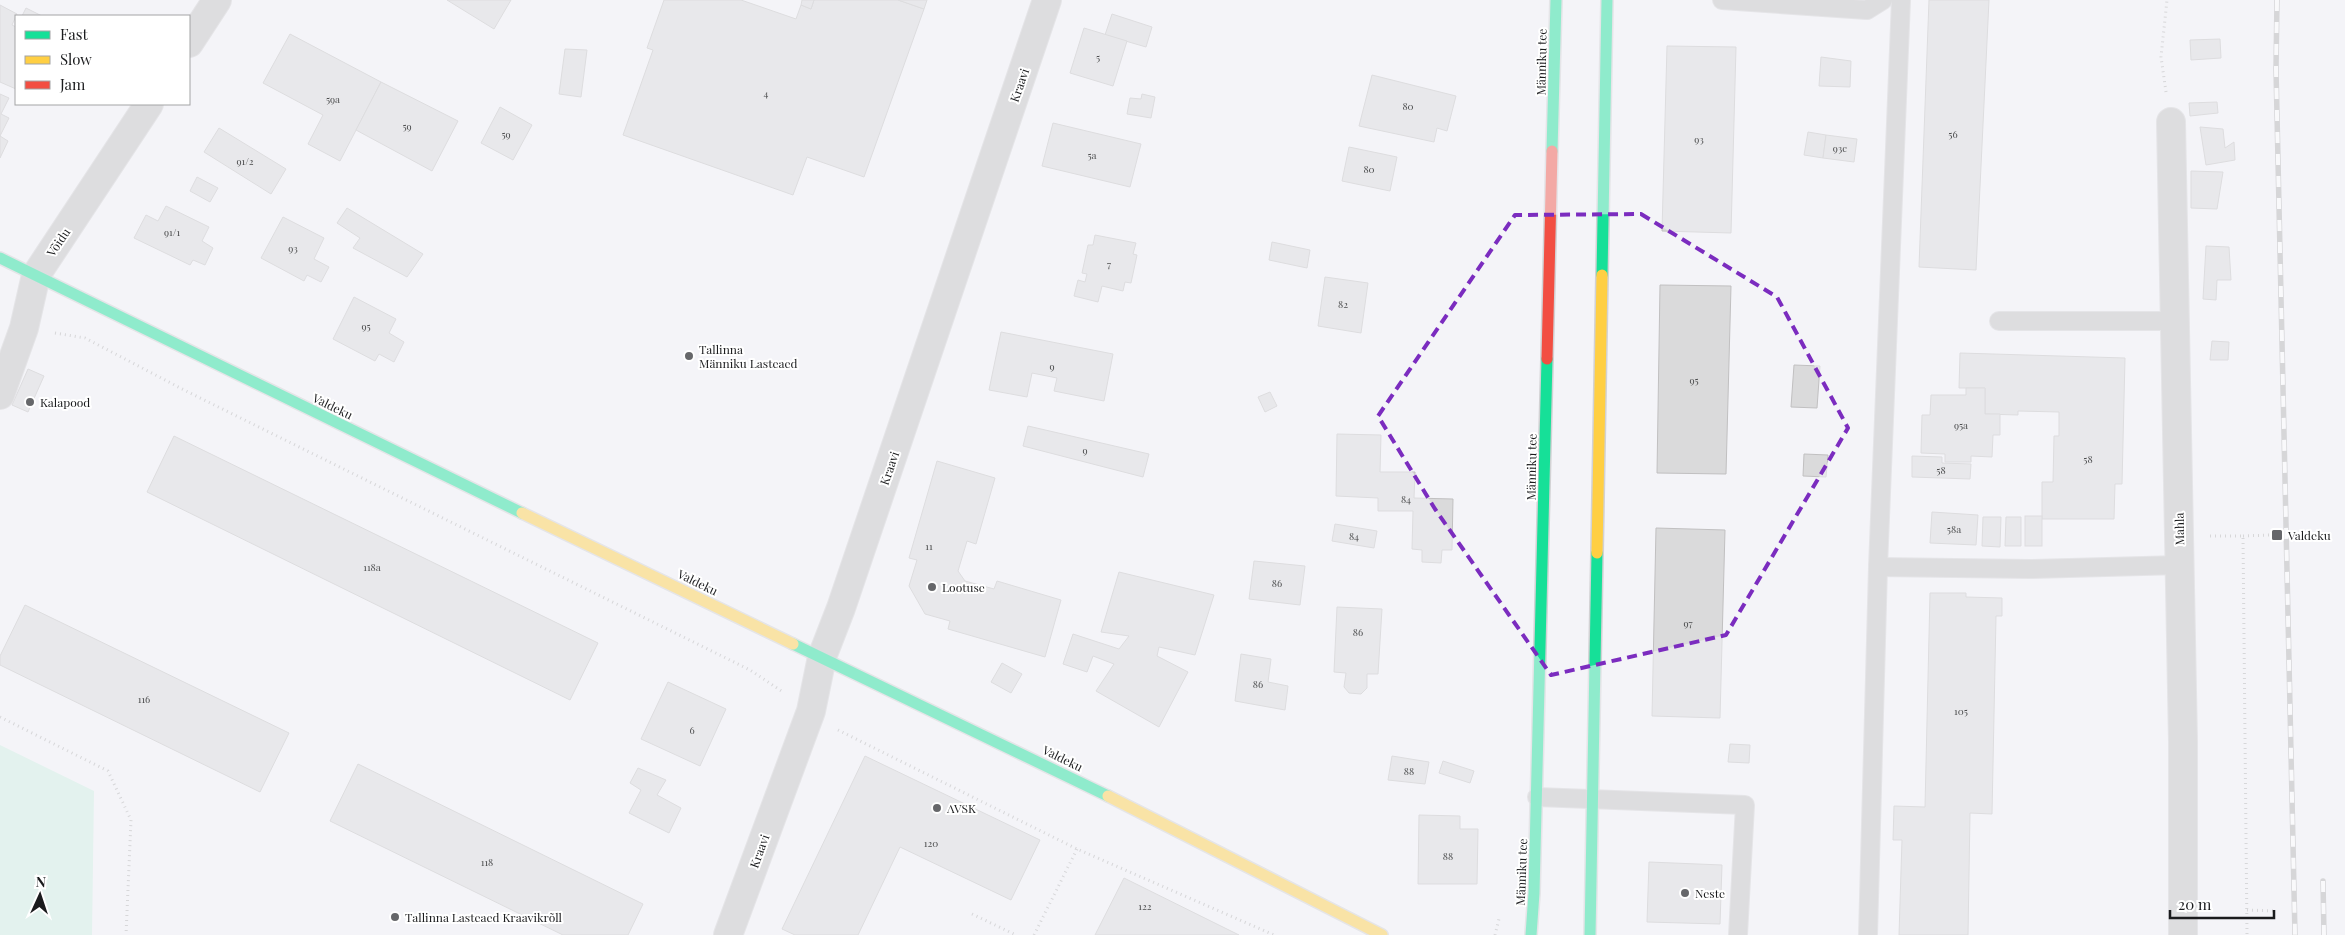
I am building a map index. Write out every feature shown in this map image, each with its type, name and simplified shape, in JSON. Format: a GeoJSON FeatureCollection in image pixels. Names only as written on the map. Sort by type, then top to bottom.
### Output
{"type":"FeatureCollection","features":[{"type":"Feature","properties":{"kind":"street"},"geometry":{"type":"LineString","coordinates":[[190,41],[217,0]]}},
{"type":"Feature","properties":{"kind":"street","name":"Kraavi"},"geometry":{"type":"LineString","coordinates":[[728,935],[811,711],[822,657],[841,608],[1047,0]]}},
{"type":"Feature","properties":{"kind":"street","name":"Männiku tee"},"geometry":{"type":"LineString","coordinates":[[1531,935],[1537,797],[1556,0]]}},
{"type":"Feature","properties":{"kind":"street"},"geometry":{"type":"LineString","coordinates":[[1590,935],[1607,0]]}},
{"type":"Feature","properties":{"kind":"street","name":"Võidu"},"geometry":{"type":"LineString","coordinates":[[0,395],[24,328],[36,275],[148,105]]}},
{"type":"Feature","properties":{"kind":"street","name":"Mahla"},"geometry":{"type":"LineString","coordinates":[[2171,122],[2180,537],[2183,935]]}},
{"type":"Feature","properties":{"kind":"street","name":"Valdeku"},"geometry":{"type":"LineString","coordinates":[[0,258],[473,490],[1112,798],[1382,935]]}},
{"type":"Feature","properties":{"kind":"lane"},"geometry":{"type":"LineString","coordinates":[[1722,0],[1867,10],[1883,0]]}},
{"type":"Feature","properties":{"kind":"lane"},"geometry":{"type":"LineString","coordinates":[[1868,935],[1878,568],[1900,0]]}},
{"type":"Feature","properties":{"kind":"lane"},"geometry":{"type":"LineString","coordinates":[[1999,321],[2176,321]]}},
{"type":"Feature","properties":{"kind":"lane"},"geometry":{"type":"LineString","coordinates":[[1878,568],[2031,569],[2180,565]]}},
{"type":"Feature","properties":{"kind":"lane"},"geometry":{"type":"LineString","coordinates":[[1537,797],[1593,801],[1744,805],[1738,935]]}},
{"type":"Feature","properties":{"kind":"path"},"geometry":{"type":"LineString","coordinates":[[2167,0],[2161,57],[2171,122]]}},
{"type":"Feature","properties":{"kind":"path"},"geometry":{"type":"LineString","coordinates":[[24,328],[85,338],[186,391],[760,675],[841,732],[1077,849],[1274,935]]}},
{"type":"Feature","properties":{"kind":"path"},"geometry":{"type":"LineString","coordinates":[[2180,537],[2269,535]]}},
{"type":"Feature","properties":{"kind":"path"},"geometry":{"type":"LineString","coordinates":[[2243,536],[2248,935]]}},
{"type":"Feature","properties":{"kind":"path"},"geometry":{"type":"LineString","coordinates":[[0,717],[108,771],[131,820],[126,935]]}},
{"type":"Feature","properties":{"kind":"path"},"geometry":{"type":"LineString","coordinates":[[1034,935],[1077,849]]}},
{"type":"Feature","properties":{"kind":"path"},"geometry":{"type":"LineString","coordinates":[[2247,910],[2276,911]]}},
{"type":"Feature","properties":{"kind":"path"},"geometry":{"type":"LineString","coordinates":[[972,914],[1016,935]]}},
{"type":"Feature","properties":{"kind":"path"},"geometry":{"type":"LineString","coordinates":[[1495,935],[1496,925]]}},
{"type":"Feature","properties":{"kind":"highlighted area"},"geometry":{"type":"Polygon","coordinates":[[[1641,214],[1777,297],[1848,428],[1726,635],[1551,675],[1435,509],[1378,416],[1515,215],[1641,214]]]}},
{"type":"Feature","properties":{"kind":"green space"},"geometry":{"type":"Polygon","coordinates":[[[0,745],[94,791],[92,935],[0,935],[0,745]]]}},
{"type":"Feature","properties":{"kind":"building"},"geometry":{"type":"Polygon","coordinates":[[[447,0],[511,0],[494,29],[447,0]]]}},
{"type":"Feature","properties":{"kind":"building"},"geometry":{"type":"Polygon","coordinates":[[[664,0],[741,0],[796,19],[801,5],[811,9],[814,0],[898,0],[924,9],[864,177],[807,157],[793,195],[623,135],[653,50],[647,48],[664,0]]]}},
{"type":"Feature","properties":{"kind":"building"},"geometry":{"type":"Polygon","coordinates":[[[802,0],[814,0],[811,9],[801,5],[802,0]]]}},
{"type":"Feature","properties":{"kind":"building"},"geometry":{"type":"Polygon","coordinates":[[[898,0],[927,0],[924,9],[898,0]]]}},
{"type":"Feature","properties":{"kind":"building"},"geometry":{"type":"Polygon","coordinates":[[[1929,0],[1989,0],[1976,270],[1919,267],[1929,0]]]}},
{"type":"Feature","properties":{"kind":"building"},"geometry":{"type":"Polygon","coordinates":[[[0,5],[17,14],[12,25],[15,26],[15,89],[0,82],[0,5]]]}},
{"type":"Feature","properties":{"kind":"building"},"geometry":{"type":"Polygon","coordinates":[[[26,8],[40,15],[22,15],[26,8]]]}},
{"type":"Feature","properties":{"kind":"building"},"geometry":{"type":"Polygon","coordinates":[[[1112,14],[1152,27],[1146,47],[1105,35],[1112,14]]]}},
{"type":"Feature","properties":{"kind":"building"},"geometry":{"type":"Polygon","coordinates":[[[1084,28],[1127,41],[1113,86],[1070,73],[1084,28]]]}},
{"type":"Feature","properties":{"kind":"building"},"geometry":{"type":"Polygon","coordinates":[[[290,34],[381,82],[340,161],[308,144],[323,115],[263,83],[290,34]]]}},
{"type":"Feature","properties":{"kind":"building"},"geometry":{"type":"Polygon","coordinates":[[[2220,39],[2221,58],[2191,60],[2190,40],[2220,39]]]}},
{"type":"Feature","properties":{"kind":"building"},"geometry":{"type":"Polygon","coordinates":[[[1667,46],[1736,47],[1731,233],[1662,231],[1667,46]]]}},
{"type":"Feature","properties":{"kind":"building"},"geometry":{"type":"Polygon","coordinates":[[[565,49],[587,50],[581,97],[559,94],[565,49]]]}},
{"type":"Feature","properties":{"kind":"building"},"geometry":{"type":"Polygon","coordinates":[[[1821,57],[1851,61],[1850,87],[1819,86],[1821,57]]]}},
{"type":"Feature","properties":{"kind":"building"},"geometry":{"type":"Polygon","coordinates":[[[1372,75],[1456,96],[1447,131],[1437,128],[1434,142],[1359,126],[1372,75]]]}},
{"type":"Feature","properties":{"kind":"building"},"geometry":{"type":"Polygon","coordinates":[[[381,82],[458,121],[432,171],[356,130],[381,82]]]}},
{"type":"Feature","properties":{"kind":"building"},"geometry":{"type":"Polygon","coordinates":[[[0,94],[9,98],[1,114],[9,118],[0,136],[0,94]]]}},
{"type":"Feature","properties":{"kind":"building"},"geometry":{"type":"Polygon","coordinates":[[[1142,94],[1155,97],[1151,118],[1127,114],[1130,98],[1141,99],[1142,94]]]}},
{"type":"Feature","properties":{"kind":"building"},"geometry":{"type":"Polygon","coordinates":[[[2217,102],[2218,113],[2190,116],[2189,103],[2217,102]]]}},
{"type":"Feature","properties":{"kind":"building"},"geometry":{"type":"Polygon","coordinates":[[[500,107],[532,125],[513,160],[481,143],[500,107]]]}},
{"type":"Feature","properties":{"kind":"building"},"geometry":{"type":"Polygon","coordinates":[[[1053,123],[1141,144],[1130,187],[1042,166],[1053,123]]]}},
{"type":"Feature","properties":{"kind":"building"},"geometry":{"type":"Polygon","coordinates":[[[2200,127],[2223,129],[2225,148],[2234,142],[2235,160],[2206,165],[2200,127]]]}},
{"type":"Feature","properties":{"kind":"building"},"geometry":{"type":"Polygon","coordinates":[[[219,128],[286,169],[271,194],[204,152],[219,128]]]}},
{"type":"Feature","properties":{"kind":"building"},"geometry":{"type":"Polygon","coordinates":[[[1808,132],[1826,135],[1823,158],[1804,155],[1808,132]]]}},
{"type":"Feature","properties":{"kind":"building"},"geometry":{"type":"Polygon","coordinates":[[[1826,135],[1857,139],[1854,162],[1823,158],[1826,135]]]}},
{"type":"Feature","properties":{"kind":"building"},"geometry":{"type":"Polygon","coordinates":[[[0,136],[8,141],[0,158],[0,136]]]}},
{"type":"Feature","properties":{"kind":"building"},"geometry":{"type":"Polygon","coordinates":[[[1349,147],[1397,157],[1390,191],[1342,181],[1349,147]]]}},
{"type":"Feature","properties":{"kind":"building"},"geometry":{"type":"Polygon","coordinates":[[[2191,171],[2223,172],[2217,209],[2191,208],[2191,171]]]}},
{"type":"Feature","properties":{"kind":"building"},"geometry":{"type":"Polygon","coordinates":[[[197,177],[218,188],[210,202],[190,191],[197,177]]]}},
{"type":"Feature","properties":{"kind":"building"},"geometry":{"type":"Polygon","coordinates":[[[166,206],[209,227],[202,241],[213,248],[205,265],[193,260],[190,265],[134,238],[146,215],[158,221],[166,206]]]}},
{"type":"Feature","properties":{"kind":"building"},"geometry":{"type":"Polygon","coordinates":[[[347,208],[423,254],[407,277],[353,248],[360,238],[337,223],[347,208]]]}},
{"type":"Feature","properties":{"kind":"building"},"geometry":{"type":"Polygon","coordinates":[[[283,217],[324,238],[314,259],[329,267],[321,282],[307,275],[304,281],[261,258],[283,217]]]}},
{"type":"Feature","properties":{"kind":"building"},"geometry":{"type":"Polygon","coordinates":[[[1095,235],[1136,243],[1133,254],[1137,255],[1131,283],[1125,282],[1123,291],[1102,286],[1098,302],[1074,296],[1078,280],[1085,282],[1087,274],[1082,273],[1088,245],[1093,245],[1095,235]]]}},
{"type":"Feature","properties":{"kind":"building"},"geometry":{"type":"Polygon","coordinates":[[[1272,242],[1310,250],[1307,268],[1269,260],[1272,242]]]}},
{"type":"Feature","properties":{"kind":"building"},"geometry":{"type":"Polygon","coordinates":[[[2206,246],[2229,247],[2231,280],[2217,280],[2216,300],[2203,299],[2206,246]]]}},
{"type":"Feature","properties":{"kind":"building"},"geometry":{"type":"Polygon","coordinates":[[[1325,277],[1368,283],[1361,333],[1318,326],[1325,277]]]}},
{"type":"Feature","properties":{"kind":"building"},"geometry":{"type":"Polygon","coordinates":[[[1660,285],[1731,286],[1726,474],[1657,473],[1660,285]]]}},
{"type":"Feature","properties":{"kind":"building"},"geometry":{"type":"Polygon","coordinates":[[[354,297],[396,319],[389,333],[404,342],[394,362],[379,354],[375,361],[333,339],[354,297]]]}},
{"type":"Feature","properties":{"kind":"building"},"geometry":{"type":"Polygon","coordinates":[[[1001,332],[1113,354],[1104,401],[1054,391],[1057,378],[1032,373],[1027,397],[989,390],[1001,332]]]}},
{"type":"Feature","properties":{"kind":"building"},"geometry":{"type":"Polygon","coordinates":[[[2212,341],[2229,342],[2228,360],[2210,360],[2212,341]]]}},
{"type":"Feature","properties":{"kind":"building"},"geometry":{"type":"Polygon","coordinates":[[[1960,353],[2125,358],[2122,484],[2115,484],[2114,519],[2042,519],[2042,482],[2053,482],[2054,436],[2059,436],[2059,412],[2018,411],[2018,415],[1985,414],[1985,388],[1959,388],[1960,353]]]}},
{"type":"Feature","properties":{"kind":"building"},"geometry":{"type":"Polygon","coordinates":[[[1794,365],[1820,366],[1817,408],[1791,407],[1794,365]]]}},
{"type":"Feature","properties":{"kind":"building"},"geometry":{"type":"Polygon","coordinates":[[[28,369],[44,376],[28,412],[12,405],[28,369]]]}},
{"type":"Feature","properties":{"kind":"building"},"geometry":{"type":"Polygon","coordinates":[[[1966,388],[1985,388],[1985,414],[2000,414],[2000,435],[1993,435],[1992,457],[1971,456],[1971,462],[1945,462],[1945,454],[1921,453],[1922,415],[1930,415],[1931,395],[1966,395],[1966,388]]]}},
{"type":"Feature","properties":{"kind":"building"},"geometry":{"type":"Polygon","coordinates":[[[1270,392],[1277,406],[1265,412],[1258,397],[1270,392]]]}},
{"type":"Feature","properties":{"kind":"building"},"geometry":{"type":"Polygon","coordinates":[[[1028,426],[1149,454],[1143,477],[1023,446],[1028,426]]]}},
{"type":"Feature","properties":{"kind":"building"},"geometry":{"type":"Polygon","coordinates":[[[1337,434],[1381,435],[1380,472],[1415,472],[1414,498],[1453,499],[1452,550],[1442,550],[1441,563],[1422,562],[1422,550],[1412,549],[1413,511],[1378,511],[1378,498],[1336,496],[1337,434]]]}},
{"type":"Feature","properties":{"kind":"building"},"geometry":{"type":"Polygon","coordinates":[[[174,436],[598,643],[570,700],[147,492],[174,436]]]}},
{"type":"Feature","properties":{"kind":"building"},"geometry":{"type":"Polygon","coordinates":[[[1804,454],[1828,455],[1826,477],[1803,476],[1804,454]]]}},
{"type":"Feature","properties":{"kind":"building"},"geometry":{"type":"Polygon","coordinates":[[[1912,456],[1942,457],[1942,463],[1971,464],[1970,479],[1912,477],[1912,456]]]}},
{"type":"Feature","properties":{"kind":"building"},"geometry":{"type":"Polygon","coordinates":[[[937,461],[995,478],[976,544],[967,541],[958,571],[965,581],[994,589],[997,581],[1061,600],[1045,657],[948,629],[950,621],[925,614],[909,586],[917,560],[909,558],[937,461]]]}},
{"type":"Feature","properties":{"kind":"building"},"geometry":{"type":"Polygon","coordinates":[[[1932,512],[1978,515],[1976,545],[1930,543],[1932,512]]]}},
{"type":"Feature","properties":{"kind":"building"},"geometry":{"type":"Polygon","coordinates":[[[2025,516],[2042,516],[2042,546],[2025,546],[2025,516]]]}},
{"type":"Feature","properties":{"kind":"building"},"geometry":{"type":"Polygon","coordinates":[[[1983,517],[2001,517],[2000,547],[1982,546],[1983,517]]]}},
{"type":"Feature","properties":{"kind":"building"},"geometry":{"type":"Polygon","coordinates":[[[2006,517],[2021,517],[2021,546],[2005,546],[2006,517]]]}},
{"type":"Feature","properties":{"kind":"building"},"geometry":{"type":"Polygon","coordinates":[[[1335,524],[1377,531],[1374,548],[1332,541],[1335,524]]]}},
{"type":"Feature","properties":{"kind":"building"},"geometry":{"type":"Polygon","coordinates":[[[1656,528],[1725,530],[1720,718],[1652,716],[1656,528]]]}},
{"type":"Feature","properties":{"kind":"building"},"geometry":{"type":"Polygon","coordinates":[[[1254,561],[1305,566],[1300,605],[1249,599],[1254,561]]]}},
{"type":"Feature","properties":{"kind":"building"},"geometry":{"type":"Polygon","coordinates":[[[1119,572],[1214,595],[1195,655],[1159,647],[1157,656],[1188,672],[1159,727],[1096,691],[1114,664],[1093,656],[1087,672],[1063,664],[1073,634],[1119,649],[1129,636],[1101,632],[1119,572]]]}},
{"type":"Feature","properties":{"kind":"building"},"geometry":{"type":"Polygon","coordinates":[[[1930,593],[1966,593],[1966,597],[2002,598],[2002,616],[1996,616],[1992,814],[1970,813],[1968,935],[1899,935],[1902,840],[1893,840],[1894,806],[1925,807],[1930,593]]]}},
{"type":"Feature","properties":{"kind":"building"},"geometry":{"type":"Polygon","coordinates":[[[25,605],[289,733],[260,792],[0,665],[0,656],[25,605]]]}},
{"type":"Feature","properties":{"kind":"building"},"geometry":{"type":"Polygon","coordinates":[[[1337,607],[1382,609],[1378,674],[1367,674],[1367,688],[1361,694],[1349,693],[1344,687],[1346,673],[1334,672],[1337,607]]]}},
{"type":"Feature","properties":{"kind":"building"},"geometry":{"type":"Polygon","coordinates":[[[1241,654],[1271,659],[1268,682],[1288,686],[1285,710],[1235,701],[1241,654]]]}},
{"type":"Feature","properties":{"kind":"building"},"geometry":{"type":"Polygon","coordinates":[[[1002,663],[1022,674],[1011,693],[991,682],[1002,663]]]}},
{"type":"Feature","properties":{"kind":"building"},"geometry":{"type":"Polygon","coordinates":[[[668,682],[726,709],[700,766],[641,739],[668,682]]]}},
{"type":"Feature","properties":{"kind":"building"},"geometry":{"type":"Polygon","coordinates":[[[1730,744],[1750,745],[1749,763],[1728,762],[1730,744]]]}},
{"type":"Feature","properties":{"kind":"building"},"geometry":{"type":"Polygon","coordinates":[[[865,756],[1040,840],[1011,900],[900,847],[858,935],[795,935],[782,929],[865,756]]]}},
{"type":"Feature","properties":{"kind":"building"},"geometry":{"type":"Polygon","coordinates":[[[1392,756],[1429,762],[1425,784],[1388,780],[1392,756]]]}},
{"type":"Feature","properties":{"kind":"building"},"geometry":{"type":"Polygon","coordinates":[[[1443,761],[1474,771],[1470,783],[1439,773],[1443,761]]]}},
{"type":"Feature","properties":{"kind":"building"},"geometry":{"type":"Polygon","coordinates":[[[358,764],[643,904],[628,935],[563,935],[330,821],[358,764]]]}},
{"type":"Feature","properties":{"kind":"building"},"geometry":{"type":"Polygon","coordinates":[[[638,768],[666,780],[657,795],[681,808],[669,833],[629,813],[641,790],[630,783],[638,768]]]}},
{"type":"Feature","properties":{"kind":"building"},"geometry":{"type":"Polygon","coordinates":[[[1419,815],[1460,816],[1460,829],[1478,829],[1477,884],[1418,884],[1419,815]]]}},
{"type":"Feature","properties":{"kind":"building","name":"Neste"},"geometry":{"type":"Polygon","coordinates":[[[1649,862],[1722,865],[1720,924],[1647,922],[1649,862]]]}},
{"type":"Feature","properties":{"kind":"building"},"geometry":{"type":"Polygon","coordinates":[[[1124,878],[1239,935],[1095,935],[1124,878]]]}},
{"type":"Feature","properties":{"kind":"railway"},"geometry":{"type":"LineString","coordinates":[[2277,0],[2276,69],[2295,935]]}},
{"type":"Feature","properties":{"kind":"railway"},"geometry":{"type":"LineString","coordinates":[[2323,881],[2324,935]]}},
{"type":"Feature","properties":{"kind":"traffic: fast"},"geometry":{"type":"LineString","coordinates":[[1552,151],[1556,0]]}},
{"type":"Feature","properties":{"kind":"traffic: fast"},"geometry":{"type":"LineString","coordinates":[[1602,275],[1607,0]]}},
{"type":"Feature","properties":{"kind":"traffic: fast"},"geometry":{"type":"LineString","coordinates":[[0,258],[522,513]]}},
{"type":"Feature","properties":{"kind":"traffic: fast"},"geometry":{"type":"LineString","coordinates":[[1531,935],[1534,893],[1547,359]]}},
{"type":"Feature","properties":{"kind":"traffic: fast"},"geometry":{"type":"LineString","coordinates":[[1590,935],[1597,553]]}},
{"type":"Feature","properties":{"kind":"traffic: fast"},"geometry":{"type":"LineString","coordinates":[[793,644],[1108,796]]}},
{"type":"Feature","properties":{"kind":"traffic: slow"},"geometry":{"type":"LineString","coordinates":[[1597,553],[1602,275]]}},
{"type":"Feature","properties":{"kind":"traffic: slow"},"geometry":{"type":"LineString","coordinates":[[522,513],[793,644]]}},
{"type":"Feature","properties":{"kind":"traffic: slow"},"geometry":{"type":"LineString","coordinates":[[1108,796],[1382,935]]}},
{"type":"Feature","properties":{"kind":"traffic: jam"},"geometry":{"type":"LineString","coordinates":[[1547,359],[1552,151]]}},
{"type":"Feature","properties":{"kind":"place","name":"Tallinna Männiku Lasteaed"},"geometry":{"type":"Point","coordinates":[689,356]}},
{"type":"Feature","properties":{"kind":"place","name":"Kalapood"},"geometry":{"type":"Point","coordinates":[30,402]}},
{"type":"Feature","properties":{"kind":"place","name":"Valdeku"},"geometry":{"type":"Point","coordinates":[2277,535]}},
{"type":"Feature","properties":{"kind":"place","name":"Lootuse"},"geometry":{"type":"Point","coordinates":[932,587]}},
{"type":"Feature","properties":{"kind":"place","name":"AVSK"},"geometry":{"type":"Point","coordinates":[937,808]}},
{"type":"Feature","properties":{"kind":"place","name":"Neste"},"geometry":{"type":"Point","coordinates":[1685,893]}},
{"type":"Feature","properties":{"kind":"place","name":"Tallinna Lasteaed Kraavikrõll"},"geometry":{"type":"Point","coordinates":[395,917]}}]}
